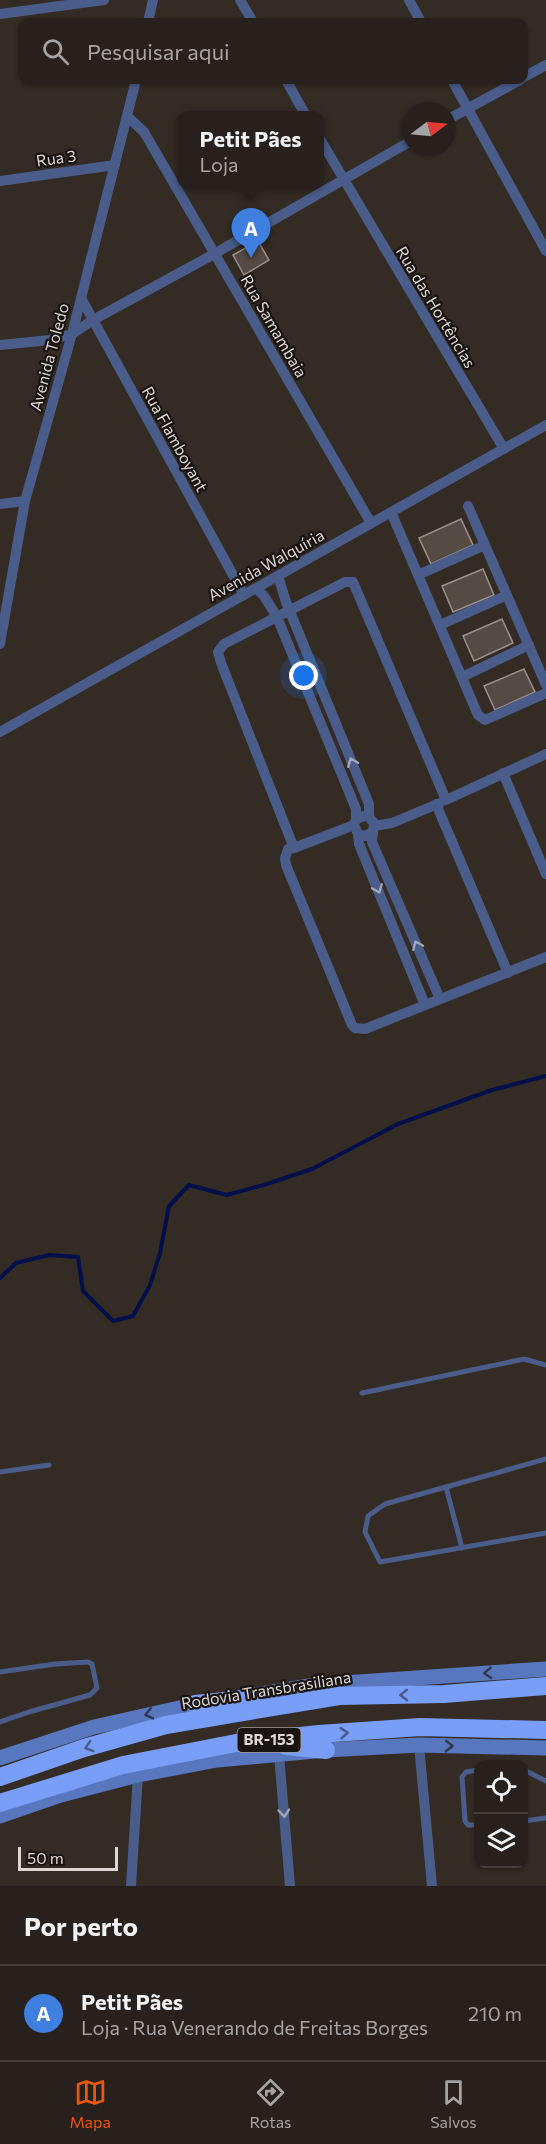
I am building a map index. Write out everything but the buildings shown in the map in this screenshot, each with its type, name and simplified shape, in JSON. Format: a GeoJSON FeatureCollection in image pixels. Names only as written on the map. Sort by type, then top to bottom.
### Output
{"type":"FeatureCollection","features":[{"type":"Feature","properties":{"kind":"highway","name":"Rodovia Transbrasiliana"},"geometry":{"type":"LineString","coordinates":[[0,1777],[94,1745],[166,1725],[339,1696],[444,1694],[546,1686]]}},
{"type":"Feature","properties":{"kind":"highway"},"geometry":{"type":"LineString","coordinates":[[195,1704],[230,1702],[291,1692],[339,1696]]}},
{"type":"Feature","properties":{"kind":"highway","name":"BR-153"},"geometry":{"type":"LineString","coordinates":[[0,1803],[236,1743],[420,1727],[546,1730]]}},
{"type":"Feature","properties":{"kind":"highway"},"geometry":{"type":"LineString","coordinates":[[131,1770],[239,1749],[292,1746],[326,1750]]}},
{"type":"Feature","properties":{"kind":"main road","name":"Rodovia Transbrasiliana"},"geometry":{"type":"LineString","coordinates":[[0,1758],[94,1727],[195,1704],[315,1685],[546,1669]]}},
{"type":"Feature","properties":{"kind":"main road"},"geometry":{"type":"LineString","coordinates":[[0,1816],[131,1770],[326,1750],[419,1745],[546,1748]]}},
{"type":"Feature","properties":{"kind":"street"},"geometry":{"type":"LineString","coordinates":[[0,14],[104,0]]}},
{"type":"Feature","properties":{"kind":"street"},"geometry":{"type":"LineString","coordinates":[[149,18],[153,0]]}},
{"type":"Feature","properties":{"kind":"street"},"geometry":{"type":"LineString","coordinates":[[240,0],[251,18]]}},
{"type":"Feature","properties":{"kind":"street"},"geometry":{"type":"LineString","coordinates":[[409,0],[419,18]]}},
{"type":"Feature","properties":{"kind":"street"},"geometry":{"type":"LineString","coordinates":[[528,75],[546,65]]}},
{"type":"Feature","properties":{"kind":"street","name":"Avenida Toledo"},"geometry":{"type":"LineString","coordinates":[[0,644],[25,501],[72,334],[135,84]]}},
{"type":"Feature","properties":{"kind":"street"},"geometry":{"type":"LineString","coordinates":[[288,84],[303,111]]}},
{"type":"Feature","properties":{"kind":"street"},"geometry":{"type":"LineString","coordinates":[[454,84],[546,251]]}},
{"type":"Feature","properties":{"kind":"street"},"geometry":{"type":"LineString","coordinates":[[456,115],[511,84]]}},
{"type":"Feature","properties":{"kind":"street","name":"Rua Samambaia"},"geometry":{"type":"LineString","coordinates":[[128,117],[144,132],[371,523]]}},
{"type":"Feature","properties":{"kind":"street","name":"Rua das Hortências"},"geometry":{"type":"LineString","coordinates":[[324,146],[504,450]]}},
{"type":"Feature","properties":{"kind":"street"},"geometry":{"type":"LineString","coordinates":[[0,345],[50,340],[72,334],[402,146]]}},
{"type":"Feature","properties":{"kind":"street","name":"Rua 3"},"geometry":{"type":"LineString","coordinates":[[0,181],[115,165]]}},
{"type":"Feature","properties":{"kind":"street","name":"Rua Flamboyant"},"geometry":{"type":"LineString","coordinates":[[81,298],[244,595]]}},
{"type":"Feature","properties":{"kind":"street","name":"Avenida Walquíria"},"geometry":{"type":"LineString","coordinates":[[0,732],[546,425]]}},
{"type":"Feature","properties":{"kind":"street"},"geometry":{"type":"LineString","coordinates":[[0,504],[25,501]]}},
{"type":"Feature","properties":{"kind":"street"},"geometry":{"type":"LineString","coordinates":[[468,506],[546,685]]}},
{"type":"Feature","properties":{"kind":"street"},"geometry":{"type":"LineString","coordinates":[[391,512],[478,715],[485,720],[546,693]]}},
{"type":"Feature","properties":{"kind":"street"},"geometry":{"type":"LineString","coordinates":[[418,574],[484,545]]}},
{"type":"Feature","properties":{"kind":"street"},"geometry":{"type":"LineString","coordinates":[[278,576],[290,611],[369,804],[372,842],[440,999]]}},
{"type":"Feature","properties":{"kind":"street"},"geometry":{"type":"LineString","coordinates":[[294,848],[218,652],[224,644],[345,582],[353,582],[508,973]]}},
{"type":"Feature","properties":{"kind":"street"},"geometry":{"type":"LineString","coordinates":[[256,588],[277,617],[356,809],[359,844],[425,1005]]}},
{"type":"Feature","properties":{"kind":"street"},"geometry":{"type":"LineString","coordinates":[[440,625],[507,595]]}},
{"type":"Feature","properties":{"kind":"street"},"geometry":{"type":"LineString","coordinates":[[462,677],[529,645]]}},
{"type":"Feature","properties":{"kind":"street"},"geometry":{"type":"LineString","coordinates":[[372,825],[392,823],[546,754]]}},
{"type":"Feature","properties":{"kind":"street"},"geometry":{"type":"LineString","coordinates":[[503,773],[546,874]]}},
{"type":"Feature","properties":{"kind":"street"},"geometry":{"type":"LineString","coordinates":[[372,825],[364,816],[356,826],[288,849],[285,858],[352,1025],[365,1029],[546,957]]}},
{"type":"Feature","properties":{"kind":"street"},"geometry":{"type":"LineString","coordinates":[[356,826],[365,836],[372,825]]}},
{"type":"Feature","properties":{"kind":"street"},"geometry":{"type":"LineString","coordinates":[[419,1745],[432,1886]]}},
{"type":"Feature","properties":{"kind":"street"},"geometry":{"type":"LineString","coordinates":[[279,1755],[291,1886]]}},
{"type":"Feature","properties":{"kind":"street"},"geometry":{"type":"LineString","coordinates":[[131,1770],[131,1886]]}},
{"type":"Feature","properties":{"kind":"lane"},"geometry":{"type":"LineString","coordinates":[[362,1393],[524,1359],[546,1365]]}},
{"type":"Feature","properties":{"kind":"lane"},"geometry":{"type":"LineString","coordinates":[[546,1459],[385,1504],[368,1516],[365,1532],[380,1562],[546,1533]]}},
{"type":"Feature","properties":{"kind":"lane"},"geometry":{"type":"LineString","coordinates":[[0,1472],[49,1465]]}},
{"type":"Feature","properties":{"kind":"lane"},"geometry":{"type":"LineString","coordinates":[[446,1487],[462,1548]]}},
{"type":"Feature","properties":{"kind":"lane"},"geometry":{"type":"LineString","coordinates":[[0,1672],[88,1662],[92,1664],[96,1688],[90,1695],[0,1722]]}},
{"type":"Feature","properties":{"kind":"lane"},"geometry":{"type":"LineString","coordinates":[[474,1771],[466,1772],[462,1777],[465,1821],[468,1825],[474,1825]]}},
{"type":"Feature","properties":{"kind":"lane"},"geometry":{"type":"LineString","coordinates":[[528,1772],[546,1781]]}},
{"type":"Feature","properties":{"kind":"lane"},"geometry":{"type":"LineString","coordinates":[[528,1820],[546,1818]]}},
{"type":"Feature","properties":{"kind":"waterway"},"geometry":{"type":"LineString","coordinates":[[0,1278],[16,1263],[49,1255],[78,1257],[83,1291],[113,1321],[133,1316],[150,1285],[160,1253],[169,1206],[189,1185],[227,1195],[267,1184],[312,1169],[398,1124],[492,1090],[546,1076]]}},
{"type":"Feature","properties":{"kind":"place","name":"Petit Pães"},"geometry":{"type":"Point","coordinates":[251,258]}}]}
